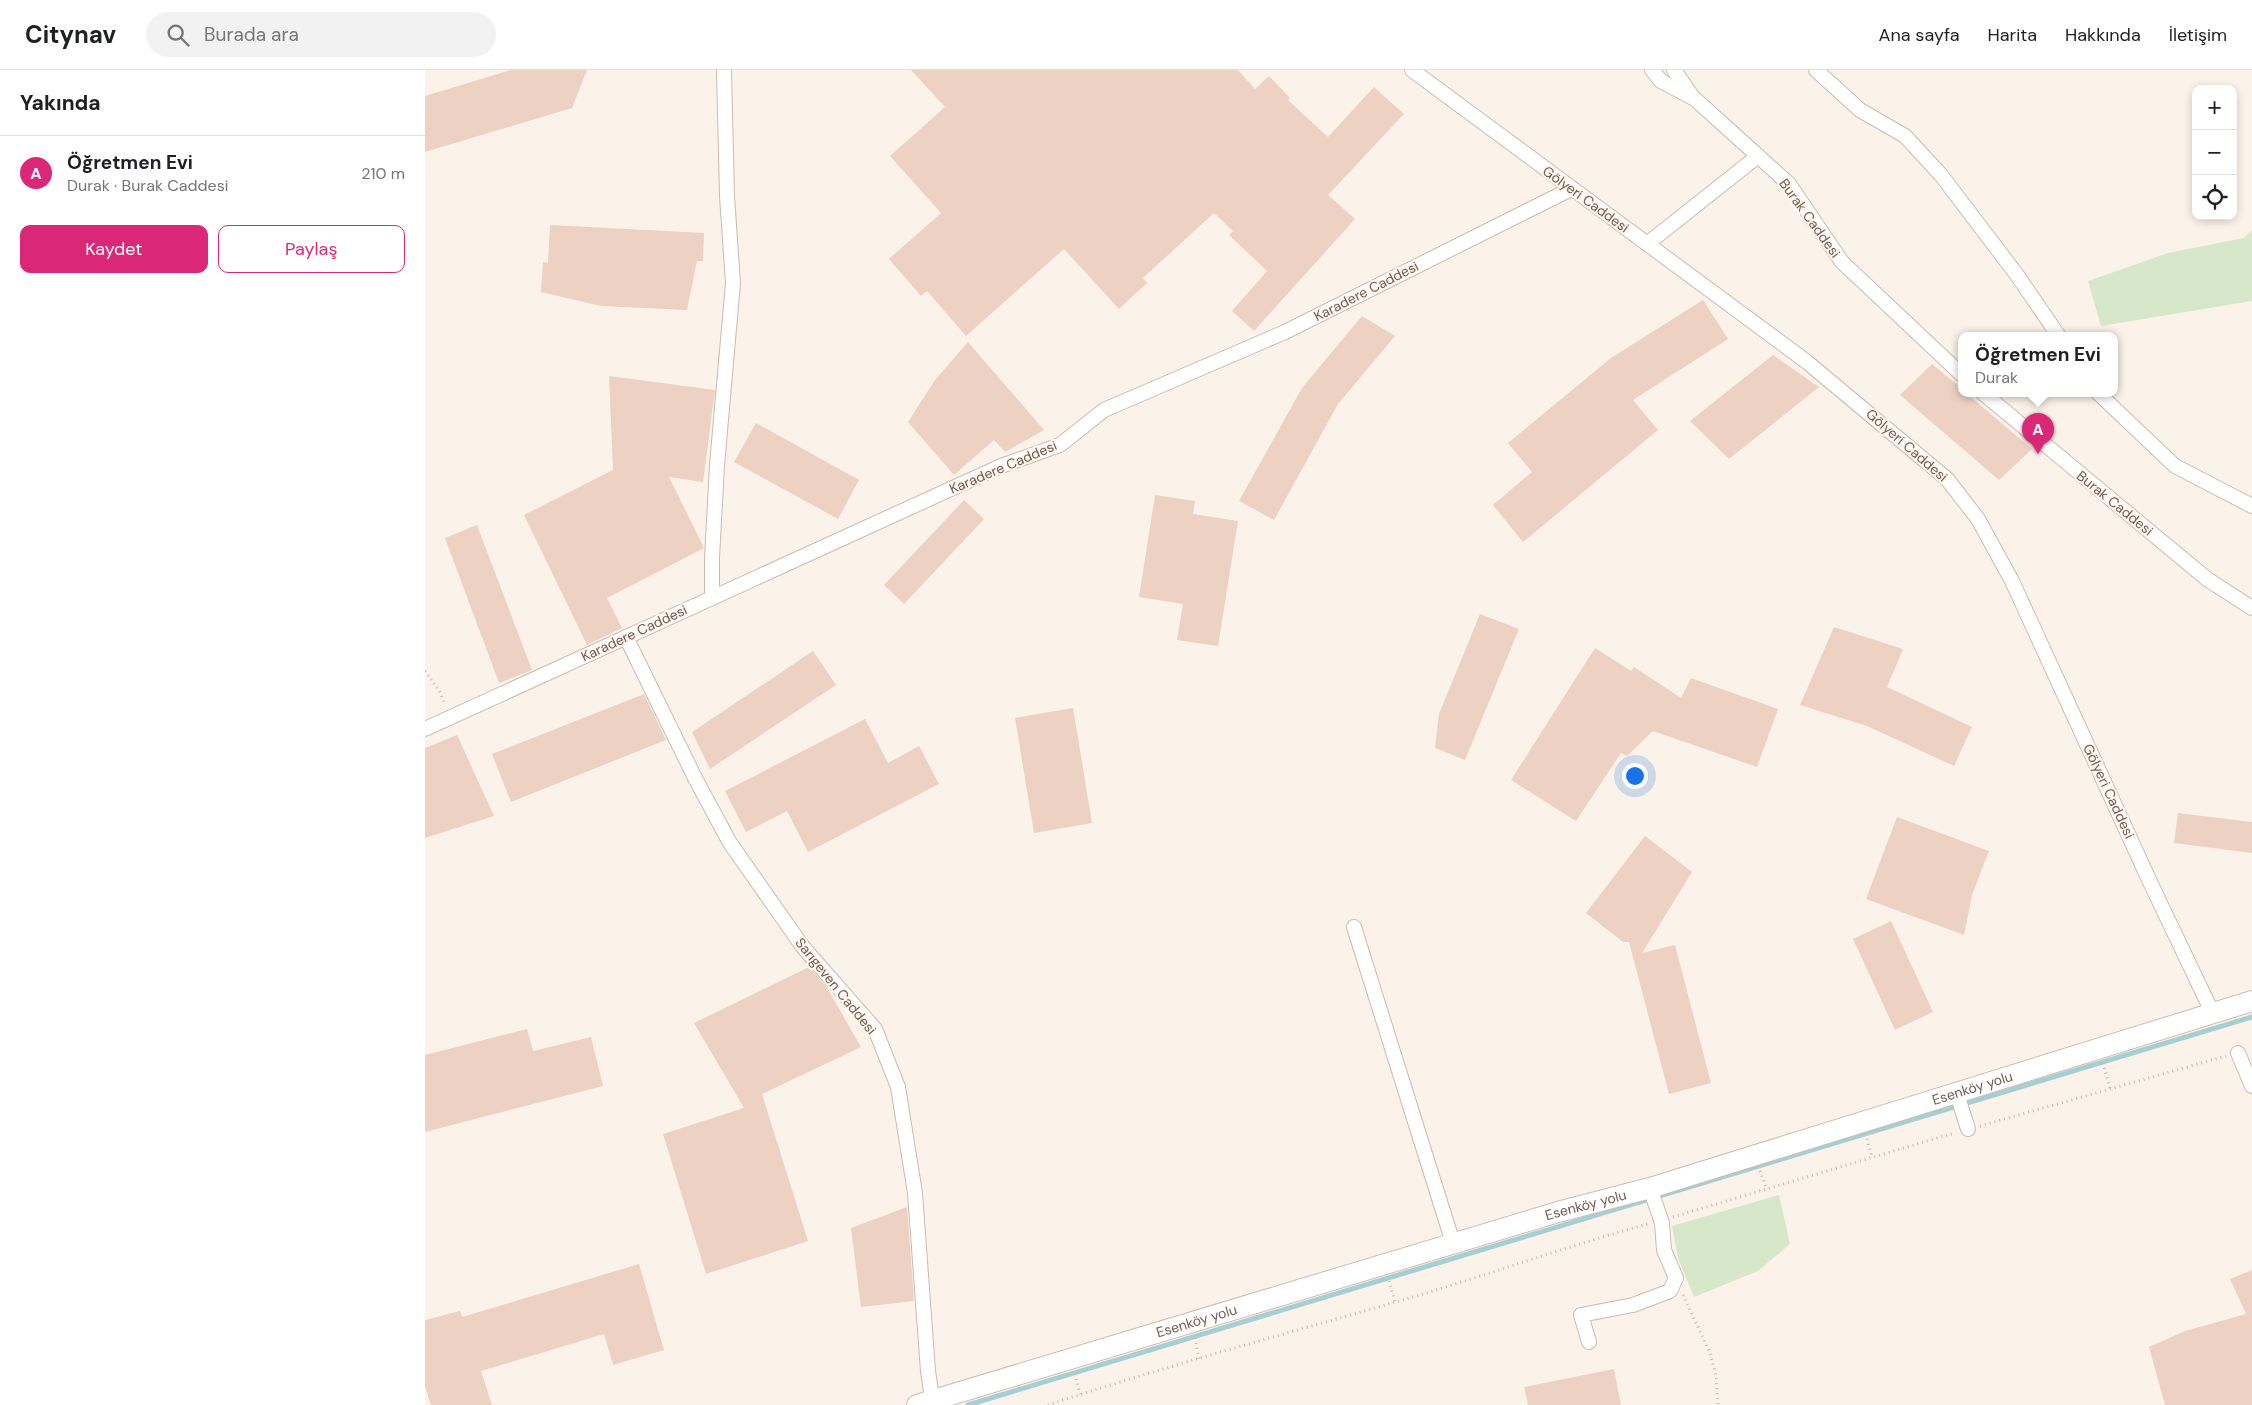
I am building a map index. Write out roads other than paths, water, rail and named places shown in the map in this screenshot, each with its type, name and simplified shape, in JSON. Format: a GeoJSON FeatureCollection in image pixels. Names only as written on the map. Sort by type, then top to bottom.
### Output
{"type":"FeatureCollection","features":[{"type":"Feature","properties":{"kind":"street"},"geometry":{"type":"LineString","coordinates":[[712,598],[717,464],[733,283],[727,196],[724,70]]}},
{"type":"Feature","properties":{"kind":"street","name":"Gölyeri Caddesi"},"geometry":{"type":"LineString","coordinates":[[1412,70],[1807,362],[1947,479],[1978,519],[2012,582],[2213,1014]]}},
{"type":"Feature","properties":{"kind":"street","name":"Burak Caddesi"},"geometry":{"type":"LineString","coordinates":[[1652,70],[1661,81],[1695,98],[1789,184],[1841,262],[1958,371]]}},
{"type":"Feature","properties":{"kind":"street"},"geometry":{"type":"LineString","coordinates":[[1674,70],[1695,98]]}},
{"type":"Feature","properties":{"kind":"street"},"geometry":{"type":"LineString","coordinates":[[1816,70],[1860,110],[1905,136],[1941,175],[2056,332]]}},
{"type":"Feature","properties":{"kind":"street"},"geometry":{"type":"LineString","coordinates":[[1647,244],[1758,156]]}},
{"type":"Feature","properties":{"kind":"street","name":"Karadere Caddesi"},"geometry":{"type":"LineString","coordinates":[[425,729],[1001,466],[1060,444],[1104,410],[1285,332],[1571,189]]}},
{"type":"Feature","properties":{"kind":"street","name":"Burak Caddesi"},"geometry":{"type":"LineString","coordinates":[[1988,397],[2207,578],[2252,608]]}},
{"type":"Feature","properties":{"kind":"street"},"geometry":{"type":"LineString","coordinates":[[2102,397],[2175,466],[2252,506]]}},
{"type":"Feature","properties":{"kind":"street","name":"Sarıgeven Caddesi"},"geometry":{"type":"LineString","coordinates":[[625,637],[729,843],[803,947],[875,1029],[897,1087],[915,1193],[928,1371],[927,1404]]}},
{"type":"Feature","properties":{"kind":"street"},"geometry":{"type":"LineString","coordinates":[[1354,927],[1453,1243]]}},
{"type":"Feature","properties":{"kind":"street","name":"Esenköy yolu"},"geometry":{"type":"LineString","coordinates":[[927,1404],[1558,1212],[1652,1195],[2252,1001]]}},
{"type":"Feature","properties":{"kind":"street"},"geometry":{"type":"LineString","coordinates":[[2237,1053],[2252,1086]]}},
{"type":"Feature","properties":{"kind":"street"},"geometry":{"type":"LineString","coordinates":[[1958,1096],[1968,1129]]}},
{"type":"Feature","properties":{"kind":"street"},"geometry":{"type":"LineString","coordinates":[[1589,1342],[1581,1315],[1633,1305],[1670,1291],[1677,1278],[1664,1250],[1662,1222],[1652,1195]]}},
{"type":"Feature","properties":{"kind":"waterway"},"geometry":{"type":"LineString","coordinates":[[968,1405],[2252,1017]]}},
{"type":"Feature","properties":{"kind":"place","name":"Öğretmen Evi"},"geometry":{"type":"Point","coordinates":[2038,454]}}]}
